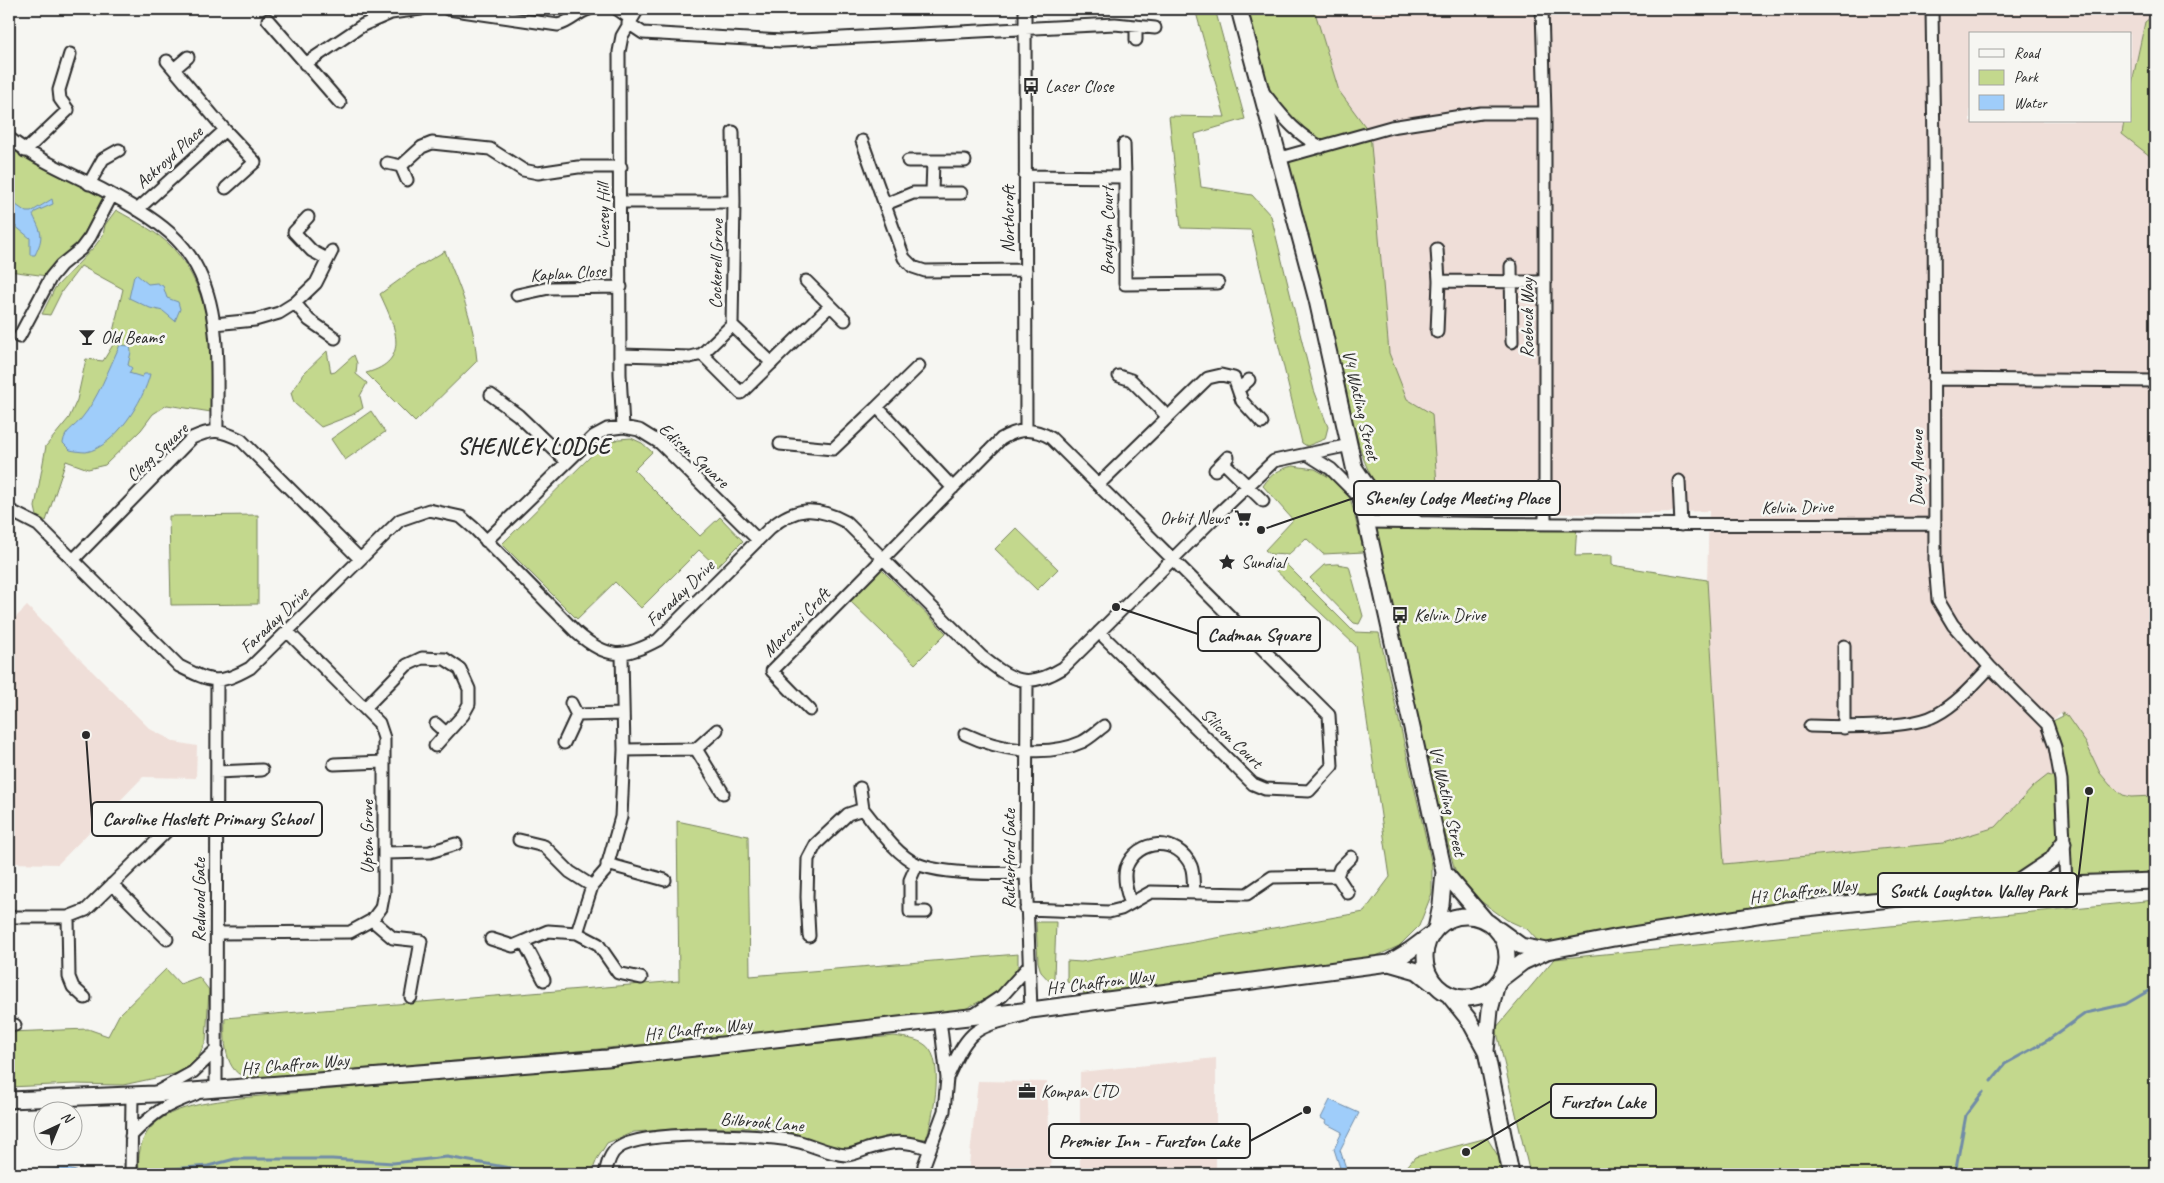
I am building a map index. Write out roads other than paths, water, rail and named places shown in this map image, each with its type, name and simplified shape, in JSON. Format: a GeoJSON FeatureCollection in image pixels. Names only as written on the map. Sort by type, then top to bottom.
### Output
{"type":"FeatureCollection","features":[{"type":"Feature","properties":{"kind":"street"},"geometry":{"type":"LineString","coordinates":[[305,64],[363,25],[391,13],[421,9]]}},
{"type":"Feature","properties":{"kind":"street"},"geometry":{"type":"LineString","coordinates":[[448,9],[558,25],[570,22],[581,11],[589,9]]}},
{"type":"Feature","properties":{"kind":"street"},"geometry":{"type":"LineString","coordinates":[[617,9],[632,17],[642,33],[782,41],[871,38],[1115,24],[1155,28]]}},
{"type":"Feature","properties":{"kind":"street","name":"Northcroft"},"geometry":{"type":"LineString","coordinates":[[1025,9],[1026,430]]}},
{"type":"Feature","properties":{"kind":"street","name":"V4 Watling Street"},"geometry":{"type":"LineString","coordinates":[[1239,9],[1317,300],[1368,522],[1444,872],[1441,905],[1435,931]]}},
{"type":"Feature","properties":{"kind":"street","name":"Roebuck Way"},"geometry":{"type":"LineString","coordinates":[[1542,9],[1545,113],[1545,523]]}},
{"type":"Feature","properties":{"kind":"street","name":"Davy Avenue"},"geometry":{"type":"LineString","coordinates":[[1932,9],[1935,564],[1938,600],[1953,625],[2047,724],[2055,747],[2061,780],[2066,884]]}},
{"type":"Feature","properties":{"kind":"street","name":"Livesey Hill"},"geometry":{"type":"LineString","coordinates":[[622,427],[619,52],[632,17]]}},
{"type":"Feature","properties":{"kind":"street"},"geometry":{"type":"LineString","coordinates":[[268,20],[340,103]]}},
{"type":"Feature","properties":{"kind":"street"},"geometry":{"type":"LineString","coordinates":[[1136,26],[1136,40]]}},
{"type":"Feature","properties":{"kind":"street"},"geometry":{"type":"LineString","coordinates":[[70,54],[59,90],[60,99],[76,119]]}},
{"type":"Feature","properties":{"kind":"street","name":"Ackroyd Place"},"geometry":{"type":"LineString","coordinates":[[188,57],[171,65],[255,162],[226,188]]}},
{"type":"Feature","properties":{"kind":"street"},"geometry":{"type":"LineString","coordinates":[[1261,88],[1291,127],[1307,139],[1321,146]]}},
{"type":"Feature","properties":{"kind":"street"},"geometry":{"type":"LineString","coordinates":[[25,151],[68,110]]}},
{"type":"Feature","properties":{"kind":"street"},"geometry":{"type":"LineString","coordinates":[[1280,158],[1391,127],[1481,113],[1545,113]]}},
{"type":"Feature","properties":{"kind":"street","name":"Ackroyd Place"},"geometry":{"type":"LineString","coordinates":[[137,210],[226,130]]}},
{"type":"Feature","properties":{"kind":"street","name":"Cockerell Grove"},"geometry":{"type":"LineString","coordinates":[[702,354],[732,325],[734,132]]}},
{"type":"Feature","properties":{"kind":"street"},"geometry":{"type":"LineString","coordinates":[[9,138],[25,151],[112,195],[137,210],[172,235],[190,257],[203,280],[214,324],[217,431]]}},
{"type":"Feature","properties":{"kind":"street"},"geometry":{"type":"LineString","coordinates":[[862,141],[904,258],[913,267],[925,271],[1026,270]]}},
{"type":"Feature","properties":{"kind":"street"},"geometry":{"type":"LineString","coordinates":[[401,166],[422,147],[432,143],[490,149],[523,170],[538,173],[578,167],[621,167]]}},
{"type":"Feature","properties":{"kind":"street","name":"Brayton Court"},"geometry":{"type":"LineString","coordinates":[[1124,144],[1120,284],[1218,282]]}},
{"type":"Feature","properties":{"kind":"street"},"geometry":{"type":"LineString","coordinates":[[89,184],[103,159],[119,150]]}},
{"type":"Feature","properties":{"kind":"street"},"geometry":{"type":"LineString","coordinates":[[908,161],[965,161]]}},
{"type":"Feature","properties":{"kind":"street"},"geometry":{"type":"LineString","coordinates":[[932,192],[933,162]]}},
{"type":"Feature","properties":{"kind":"street"},"geometry":{"type":"LineString","coordinates":[[387,163],[401,166]]}},
{"type":"Feature","properties":{"kind":"street"},"geometry":{"type":"LineString","coordinates":[[401,166],[407,180]]}},
{"type":"Feature","properties":{"kind":"street","name":"Brayton Court"},"geometry":{"type":"LineString","coordinates":[[1026,176],[1124,177]]}},
{"type":"Feature","properties":{"kind":"street"},"geometry":{"type":"LineString","coordinates":[[886,204],[913,193],[961,193]]}},
{"type":"Feature","properties":{"kind":"street"},"geometry":{"type":"LineString","coordinates":[[19,337],[51,277],[61,265],[81,249],[90,237],[112,195]]}},
{"type":"Feature","properties":{"kind":"street","name":"Cockerell Grove"},"geometry":{"type":"LineString","coordinates":[[621,202],[734,202]]}},
{"type":"Feature","properties":{"kind":"street"},"geometry":{"type":"LineString","coordinates":[[284,240],[308,218]]}},
{"type":"Feature","properties":{"kind":"street"},"geometry":{"type":"LineString","coordinates":[[214,324],[255,320],[279,313],[295,303],[316,283],[330,255],[312,251],[294,232]]}},
{"type":"Feature","properties":{"kind":"street"},"geometry":{"type":"LineString","coordinates":[[1437,249],[1439,281],[1437,332]]}},
{"type":"Feature","properties":{"kind":"street"},"geometry":{"type":"LineString","coordinates":[[1510,266],[1512,283],[1512,342]]}},
{"type":"Feature","properties":{"kind":"street"},"geometry":{"type":"LineString","coordinates":[[806,281],[845,320]]}},
{"type":"Feature","properties":{"kind":"street"},"geometry":{"type":"LineString","coordinates":[[1439,281],[1545,282]]}},
{"type":"Feature","properties":{"kind":"street","name":"Kaplan Close"},"geometry":{"type":"LineString","coordinates":[[517,296],[548,288],[621,287]]}},
{"type":"Feature","properties":{"kind":"street"},"geometry":{"type":"LineString","coordinates":[[295,303],[309,320],[335,338]]}},
{"type":"Feature","properties":{"kind":"street"},"geometry":{"type":"LineString","coordinates":[[620,355],[690,357],[702,354],[741,393],[830,306]]}},
{"type":"Feature","properties":{"kind":"street","name":"Cockerell Grove"},"geometry":{"type":"LineString","coordinates":[[732,325],[772,363]]}},
{"type":"Feature","properties":{"kind":"street"},"geometry":{"type":"LineString","coordinates":[[780,444],[833,449],[918,366]]}},
{"type":"Feature","properties":{"kind":"street"},"geometry":{"type":"LineString","coordinates":[[1098,485],[1208,378],[1220,375],[1234,378],[1242,401],[1262,423]]}},
{"type":"Feature","properties":{"kind":"street"},"geometry":{"type":"LineString","coordinates":[[1118,376],[1131,380],[1168,417]]}},
{"type":"Feature","properties":{"kind":"street"},"geometry":{"type":"LineString","coordinates":[[1934,379],[2155,381]]}},
{"type":"Feature","properties":{"kind":"street"},"geometry":{"type":"LineString","coordinates":[[1239,389],[1249,380]]}},
{"type":"Feature","properties":{"kind":"street"},"geometry":{"type":"LineString","coordinates":[[491,395],[518,415],[566,462]]}},
{"type":"Feature","properties":{"kind":"street"},"geometry":{"type":"LineString","coordinates":[[877,407],[954,488]]}},
{"type":"Feature","properties":{"kind":"street"},"geometry":{"type":"LineString","coordinates":[[486,541],[594,436],[607,429],[622,427]]}},
{"type":"Feature","properties":{"kind":"street","name":"Edison Square"},"geometry":{"type":"LineString","coordinates":[[622,427],[640,430],[660,443],[758,540]]}},
{"type":"Feature","properties":{"kind":"street"},"geometry":{"type":"LineString","coordinates":[[884,560],[1001,439],[1014,431],[1026,430],[1039,432],[1051,438],[1172,559]]}},
{"type":"Feature","properties":{"kind":"street","name":"Clegg Square"},"geometry":{"type":"LineString","coordinates":[[73,560],[192,438],[206,432],[217,431],[241,440],[360,559]]}},
{"type":"Feature","properties":{"kind":"street"},"geometry":{"type":"LineString","coordinates":[[1027,682],[1047,678],[1063,668],[1247,485],[1274,461],[1350,445]]}},
{"type":"Feature","properties":{"kind":"street"},"geometry":{"type":"LineString","coordinates":[[1306,454],[1330,469],[1363,501]]}},
{"type":"Feature","properties":{"kind":"street"},"geometry":{"type":"LineString","coordinates":[[1222,463],[1263,501]]}},
{"type":"Feature","properties":{"kind":"street","name":"Kelvin Drive"},"geometry":{"type":"LineString","coordinates":[[1355,465],[1374,495],[1384,504],[1420,523]]}},
{"type":"Feature","properties":{"kind":"street"},"geometry":{"type":"LineString","coordinates":[[1679,481],[1681,526]]}},
{"type":"Feature","properties":{"kind":"street"},"geometry":{"type":"LineString","coordinates":[[9,510],[38,525],[179,666],[199,676],[217,681]]}},
{"type":"Feature","properties":{"kind":"street","name":"Faraday Drive"},"geometry":{"type":"LineString","coordinates":[[217,681],[233,677],[250,668],[400,520],[429,510],[461,517],[590,644],[604,651],[622,655],[644,648],[658,640],[758,540],[783,518],[806,510],[829,513],[846,522],[981,656],[1008,675],[1027,682]]}},
{"type":"Feature","properties":{"kind":"street","name":"Kelvin Drive"},"geometry":{"type":"LineString","coordinates":[[1368,522],[1681,526],[1935,524]]}},
{"type":"Feature","properties":{"kind":"street","name":"Silicon Court"},"geometry":{"type":"LineString","coordinates":[[1099,632],[1253,784],[1265,789],[1309,791],[1332,766],[1329,715],[1172,559]]}},
{"type":"Feature","properties":{"kind":"street","name":"Marconi Croft"},"geometry":{"type":"LineString","coordinates":[[810,710],[772,671],[884,560]]}},
{"type":"Feature","properties":{"kind":"street","name":"Upton Grove"},"geometry":{"type":"LineString","coordinates":[[288,632],[379,723],[384,738],[384,892],[381,908],[372,920]]}},
{"type":"Feature","properties":{"kind":"street"},"geometry":{"type":"LineString","coordinates":[[1844,646],[1844,728]]}},
{"type":"Feature","properties":{"kind":"street"},"geometry":{"type":"LineString","coordinates":[[577,933],[592,886],[606,870],[621,817],[624,750],[622,655]]}},
{"type":"Feature","properties":{"kind":"street"},"geometry":{"type":"LineString","coordinates":[[365,708],[407,665],[422,658],[445,659],[460,668],[469,689],[469,704],[463,716],[435,746]]}},
{"type":"Feature","properties":{"kind":"street"},"geometry":{"type":"LineString","coordinates":[[1810,726],[1844,728],[1906,723],[1934,716],[1958,701],[1990,666]]}},
{"type":"Feature","properties":{"kind":"street","name":"Redwood Gate"},"geometry":{"type":"LineString","coordinates":[[210,1090],[217,1049],[217,681]]}},
{"type":"Feature","properties":{"kind":"street","name":"Rutherford Gate"},"geometry":{"type":"LineString","coordinates":[[1027,682],[1026,909],[1028,967],[1038,1009]]}},
{"type":"Feature","properties":{"kind":"street"},"geometry":{"type":"LineString","coordinates":[[571,703],[577,715]]}},
{"type":"Feature","properties":{"kind":"street"},"geometry":{"type":"LineString","coordinates":[[577,715],[624,714]]}},
{"type":"Feature","properties":{"kind":"street"},"geometry":{"type":"LineString","coordinates":[[564,743],[577,715]]}},
{"type":"Feature","properties":{"kind":"street"},"geometry":{"type":"LineString","coordinates":[[436,724],[446,733]]}},
{"type":"Feature","properties":{"kind":"street"},"geometry":{"type":"LineString","coordinates":[[965,734],[981,742],[1026,750],[1059,748],[1082,742],[1104,726]]}},
{"type":"Feature","properties":{"kind":"street"},"geometry":{"type":"LineString","coordinates":[[624,750],[696,749],[716,730]]}},
{"type":"Feature","properties":{"kind":"street"},"geometry":{"type":"LineString","coordinates":[[696,749],[723,793]]}},
{"type":"Feature","properties":{"kind":"street"},"geometry":{"type":"LineString","coordinates":[[334,764],[384,762]]}},
{"type":"Feature","properties":{"kind":"street"},"geometry":{"type":"LineString","coordinates":[[217,772],[262,770]]}},
{"type":"Feature","properties":{"kind":"street"},"geometry":{"type":"LineString","coordinates":[[860,788],[862,809],[898,850],[917,864],[967,873],[1026,873]]}},
{"type":"Feature","properties":{"kind":"street"},"geometry":{"type":"LineString","coordinates":[[809,936],[808,859],[816,844],[848,814],[862,809]]}},
{"type":"Feature","properties":{"kind":"street"},"geometry":{"type":"LineString","coordinates":[[9,917],[68,917],[86,910],[175,824],[189,817],[217,816]]}},
{"type":"Feature","properties":{"kind":"street"},"geometry":{"type":"LineString","coordinates":[[520,840],[544,846],[570,872],[592,886]]}},
{"type":"Feature","properties":{"kind":"street"},"geometry":{"type":"LineString","coordinates":[[385,853],[430,852],[456,844]]}},
{"type":"Feature","properties":{"kind":"street"},"geometry":{"type":"LineString","coordinates":[[1130,902],[1126,888],[1126,869],[1136,852],[1151,844],[1166,844],[1181,851],[1192,866],[1194,892]]}},
{"type":"Feature","properties":{"kind":"street"},"geometry":{"type":"LineString","coordinates":[[2009,888],[2052,860],[2063,844]]}},
{"type":"Feature","properties":{"kind":"street"},"geometry":{"type":"LineString","coordinates":[[1337,876],[1340,868],[1351,857]]}},
{"type":"Feature","properties":{"kind":"street"},"geometry":{"type":"LineString","coordinates":[[607,864],[665,880]]}},
{"type":"Feature","properties":{"kind":"street"},"geometry":{"type":"LineString","coordinates":[[917,864],[910,880],[910,912],[926,912]]}},
{"type":"Feature","properties":{"kind":"street","name":"V4 Watling Street"},"geometry":{"type":"LineString","coordinates":[[1444,872],[1490,924]]}},
{"type":"Feature","properties":{"kind":"street"},"geometry":{"type":"LineString","coordinates":[[1026,909],[1109,912],[1121,909],[1130,902],[1151,892],[1247,894],[1272,877],[1337,876]]}},
{"type":"Feature","properties":{"kind":"street"},"geometry":{"type":"LineString","coordinates":[[1337,876],[1348,893]]}},
{"type":"Feature","properties":{"kind":"street","name":"H7 Chaffron Way"},"geometry":{"type":"LineString","coordinates":[[1499,982],[1523,962],[1547,951],[1614,938],[1788,910],[2009,888],[2155,881]]}},
{"type":"Feature","properties":{"kind":"street"},"geometry":{"type":"LineString","coordinates":[[112,884],[167,939]]}},
{"type":"Feature","properties":{"kind":"street"},"geometry":{"type":"LineString","coordinates":[[1486,1051],[1468,1020],[1449,995],[1436,985],[1428,973],[1425,960],[1427,945],[1435,931],[1451,919],[1460,916],[1469,916],[1490,924],[1501,935],[1507,951],[1507,968],[1499,982],[1490,1010],[1486,1051],[1512,1174]]}},
{"type":"Feature","properties":{"kind":"street"},"geometry":{"type":"LineString","coordinates":[[68,917],[69,977],[73,987],[85,998]]}},
{"type":"Feature","properties":{"kind":"street"},"geometry":{"type":"LineString","coordinates":[[217,933],[350,932],[372,920],[393,938],[421,941],[411,997]]}},
{"type":"Feature","properties":{"kind":"street","name":"H7 Chaffron Way"},"geometry":{"type":"LineString","coordinates":[[1490,924],[1521,946],[1547,951]]}},
{"type":"Feature","properties":{"kind":"street","name":"H7 Chaffron Way"},"geometry":{"type":"LineString","coordinates":[[9,1100],[154,1094],[607,1058],[1038,1009],[1388,963],[1409,951],[1435,931]]}},
{"type":"Feature","properties":{"kind":"street"},"geometry":{"type":"LineString","coordinates":[[491,939],[513,946],[548,932],[577,933],[598,944],[618,972],[641,978]]}},
{"type":"Feature","properties":{"kind":"street"},"geometry":{"type":"LineString","coordinates":[[524,942],[544,980]]}},
{"type":"Feature","properties":{"kind":"street","name":"H7 Chaffron Way"},"geometry":{"type":"LineString","coordinates":[[1388,963],[1417,972],[1436,985]]}},
{"type":"Feature","properties":{"kind":"street"},"geometry":{"type":"LineString","coordinates":[[970,1017],[1002,996],[1028,967]]}},
{"type":"Feature","properties":{"kind":"street"},"geometry":{"type":"LineString","coordinates":[[1449,995],[1461,999],[1474,998],[1486,994],[1499,982]]}},
{"type":"Feature","properties":{"kind":"street"},"geometry":{"type":"LineString","coordinates":[[947,1078],[960,1052],[974,1034],[992,1024],[1038,1009]]}},
{"type":"Feature","properties":{"kind":"street"},"geometry":{"type":"LineString","coordinates":[[923,1174],[924,1165],[944,1112],[947,1078],[940,1020]]}},
{"type":"Feature","properties":{"kind":"street"},"geometry":{"type":"LineString","coordinates":[[154,1094],[193,1072],[217,1049]]}},
{"type":"Feature","properties":{"kind":"street"},"geometry":{"type":"LineString","coordinates":[[131,1136],[151,1115],[168,1104],[210,1090]]}},
{"type":"Feature","properties":{"kind":"street"},"geometry":{"type":"LineString","coordinates":[[124,1096],[131,1136],[131,1174]]}},
{"type":"Feature","properties":{"kind":"street","name":"Bilbrook Lane"},"geometry":{"type":"LineString","coordinates":[[605,1174],[614,1151],[620,1146],[634,1141],[679,1137],[746,1135],[792,1140],[816,1146],[833,1154],[849,1155],[892,1141],[914,1143],[930,1149]]}},
{"type":"Feature","properties":{"kind":"water"},"geometry":{"type":"Polygon","coordinates":[[[52,199],[53,204],[35,212],[33,215],[40,231],[41,239],[35,255],[30,255],[30,238],[9,221],[9,200],[26,212],[31,212],[52,199]]]}},
{"type":"Feature","properties":{"kind":"water"},"geometry":{"type":"Polygon","coordinates":[[[136,274],[148,284],[157,283],[163,286],[167,298],[178,302],[180,309],[175,321],[163,311],[150,308],[129,298],[136,274]]]}},
{"type":"Feature","properties":{"kind":"water"},"geometry":{"type":"Polygon","coordinates":[[[120,345],[130,346],[131,352],[128,365],[132,368],[129,373],[142,377],[144,374],[150,374],[142,396],[127,421],[107,441],[97,448],[86,452],[70,450],[63,443],[64,439],[93,402],[120,345]]]}},
{"type":"Feature","properties":{"kind":"water"},"geometry":{"type":"Polygon","coordinates":[[[1330,1100],[1359,1113],[1340,1150],[1348,1174],[1342,1174],[1334,1149],[1342,1132],[1325,1123],[1326,1121],[1321,1118],[1330,1100]]]}},
{"type":"Feature","properties":{"kind":"water"},"geometry":{"type":"Polygon","coordinates":[[[9,1167],[36,1170],[66,1168],[85,1174],[64,1171],[39,1174],[9,1172],[9,1167]]]}},
{"type":"Feature","properties":{"kind":"waterway"},"geometry":{"type":"LineString","coordinates":[[1991,1081],[2005,1064],[2048,1040],[2086,1013],[2126,1004],[2155,987]]}},
{"type":"Feature","properties":{"kind":"waterway"},"geometry":{"type":"LineString","coordinates":[[1955,1174],[1966,1115],[1983,1092]]}},
{"type":"Feature","properties":{"kind":"waterway"},"geometry":{"type":"LineString","coordinates":[[160,1170],[208,1166],[235,1159],[332,1159],[393,1163],[447,1157],[545,1174]]}},
{"type":"Feature","properties":{"kind":"place","name":"Laser Close"},"geometry":{"type":"Point","coordinates":[1031,86]}},
{"type":"Feature","properties":{"kind":"place","name":"Old Beams"},"geometry":{"type":"Point","coordinates":[87,337]}},
{"type":"Feature","properties":{"kind":"place","name":"Orbit News"},"geometry":{"type":"Point","coordinates":[1243,518]}},
{"type":"Feature","properties":{"kind":"place","name":"Shenley Lodge Meeting Place"},"geometry":{"type":"Point","coordinates":[1261,530]}},
{"type":"Feature","properties":{"kind":"place","name":"Sundial"},"geometry":{"type":"Point","coordinates":[1227,562]}},
{"type":"Feature","properties":{"kind":"place","name":"Cadman Square"},"geometry":{"type":"Point","coordinates":[1116,607]}},
{"type":"Feature","properties":{"kind":"place","name":"Kelvin Drive"},"geometry":{"type":"Point","coordinates":[1400,615]}},
{"type":"Feature","properties":{"kind":"place","name":"Caroline Haslett Primary School"},"geometry":{"type":"Point","coordinates":[86,735]}},
{"type":"Feature","properties":{"kind":"place","name":"South Loughton Valley Park"},"geometry":{"type":"Point","coordinates":[2089,791]}},
{"type":"Feature","properties":{"kind":"place","name":"Kompan LTD"},"geometry":{"type":"Point","coordinates":[1027,1091]}},
{"type":"Feature","properties":{"kind":"place","name":"Premier Inn - Furzton Lake"},"geometry":{"type":"Point","coordinates":[1307,1110]}},
{"type":"Feature","properties":{"kind":"place","name":"Furzton Lake"},"geometry":{"type":"Point","coordinates":[1466,1152]}},
{"type":"Feature","properties":{"kind":"district","name":"SHENLEY LODGE"},"geometry":{"type":"Point","coordinates":[534,446]}}]}
